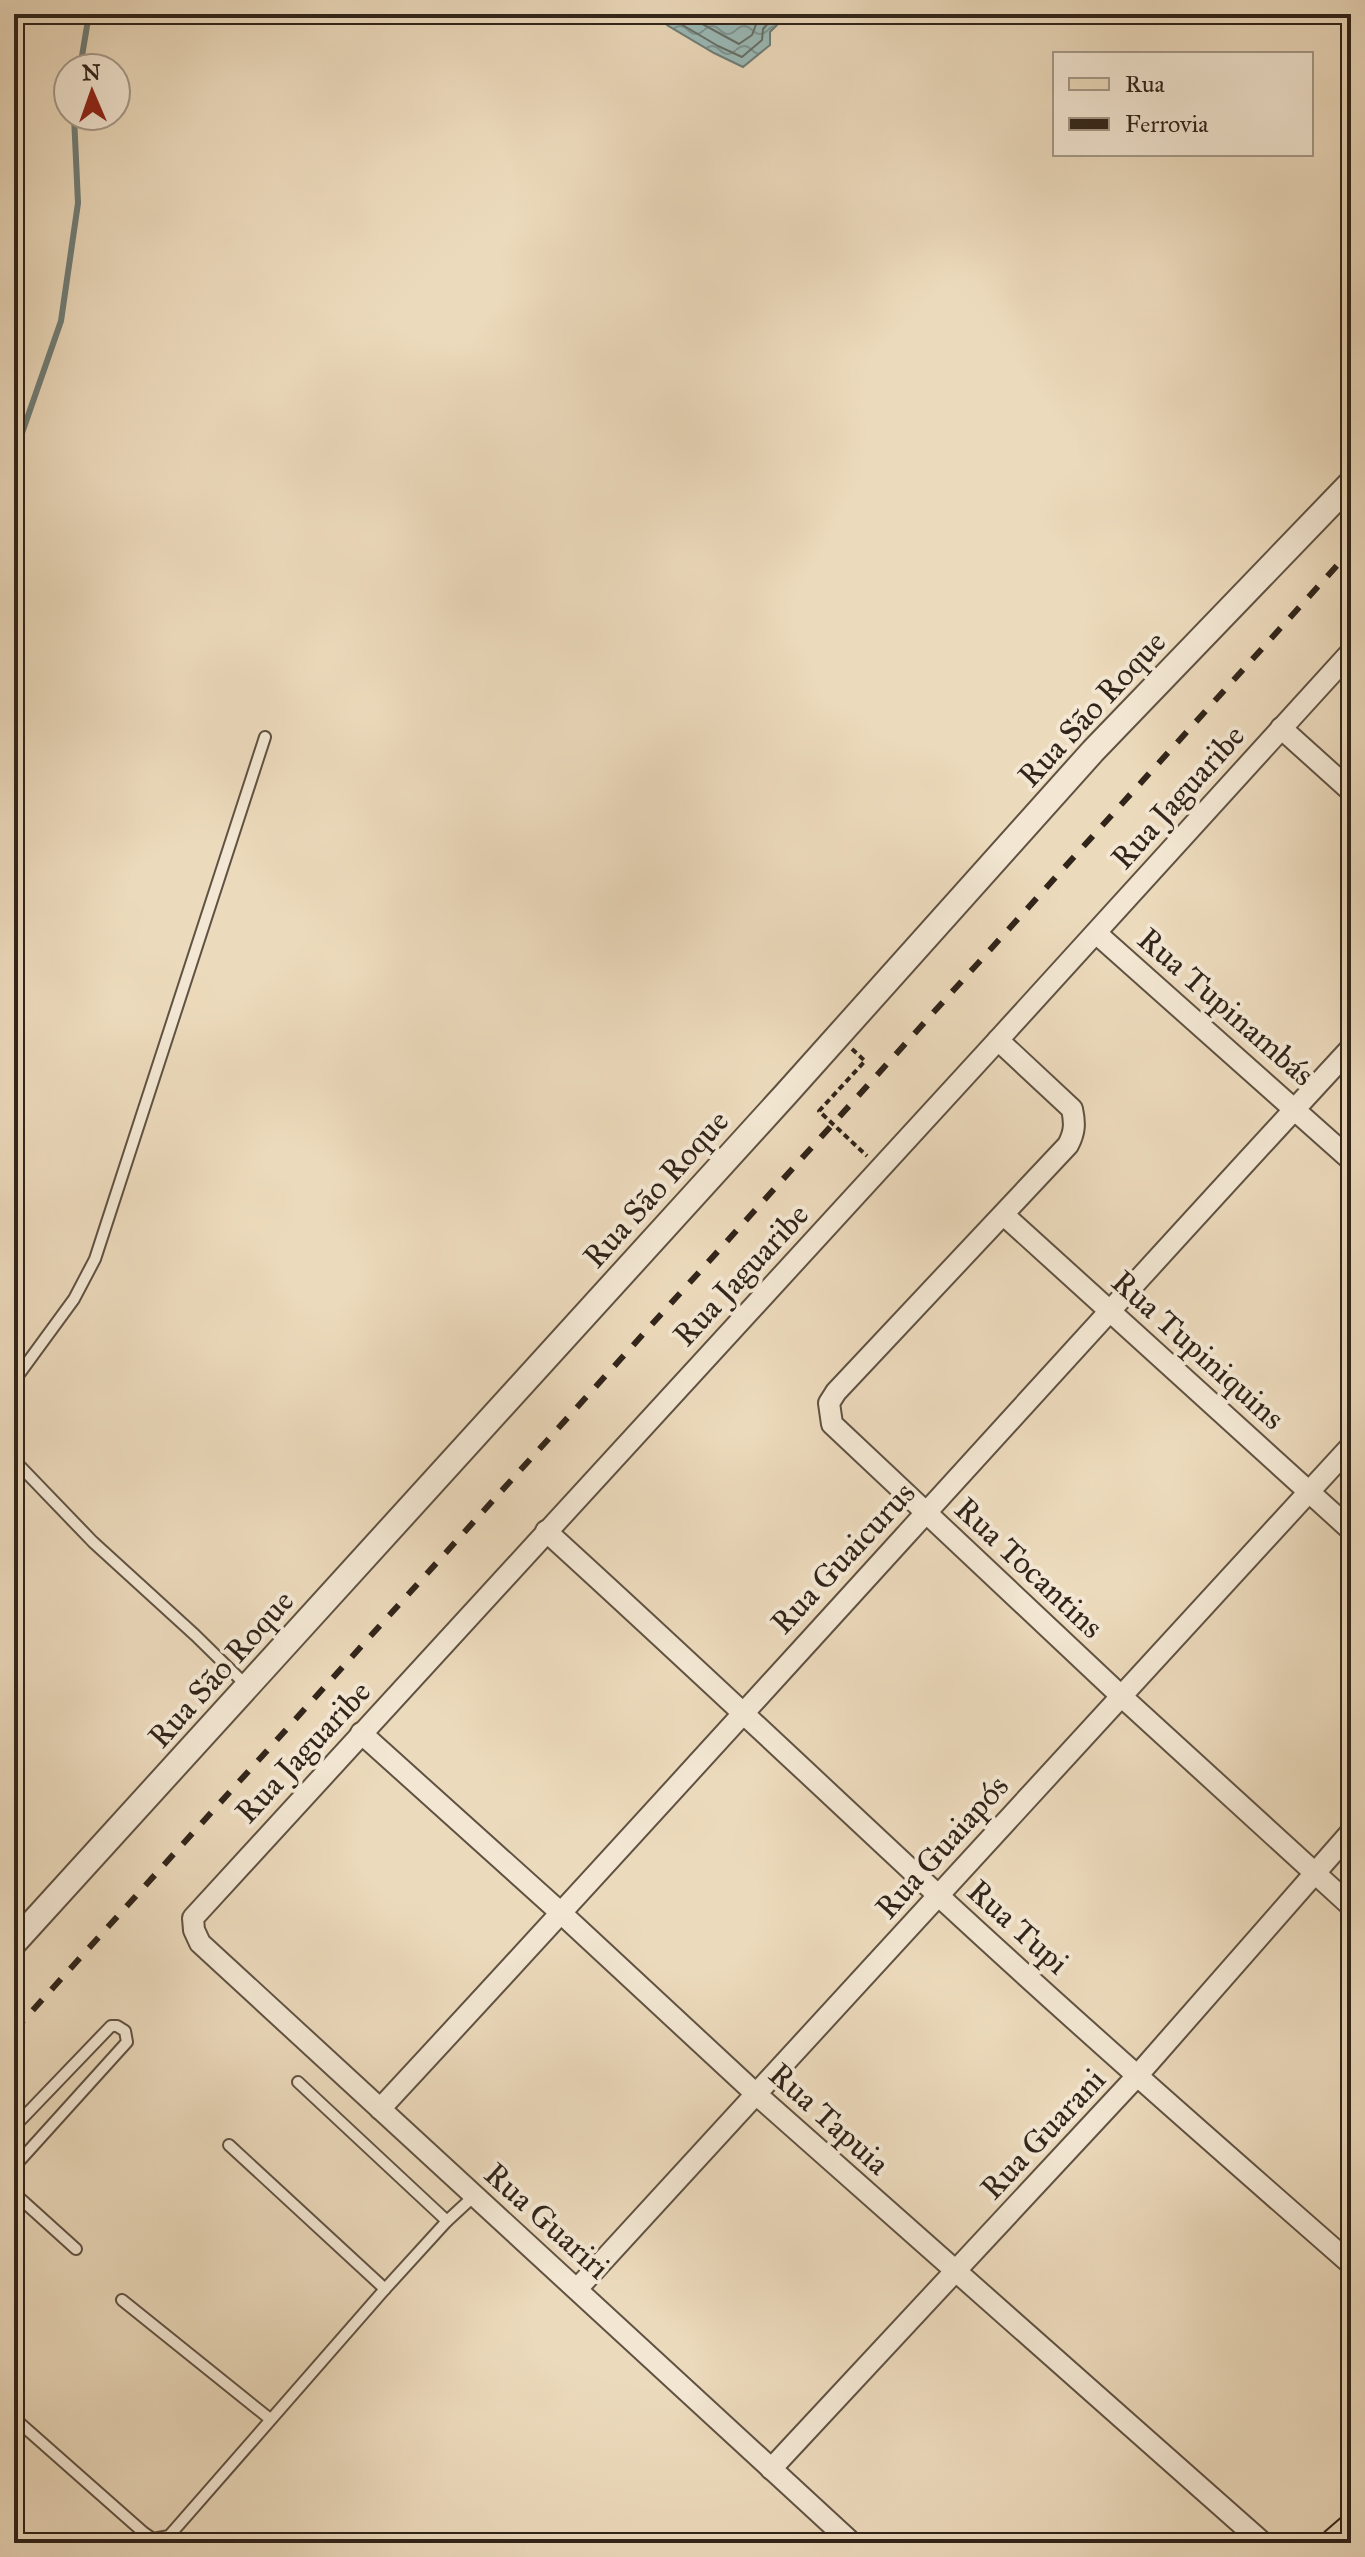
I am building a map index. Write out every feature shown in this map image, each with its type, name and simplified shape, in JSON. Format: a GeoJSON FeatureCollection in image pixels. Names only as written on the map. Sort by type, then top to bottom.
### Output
{"type":"FeatureCollection","features":[{"type":"Feature","properties":{"kind":"main road"},"geometry":{"type":"LineString","coordinates":[[1336,2543],[1351,2530]]}},
{"type":"Feature","properties":{"kind":"street","name":"Rua São Roque"},"geometry":{"type":"LineString","coordinates":[[14,1943],[786,1094],[1093,751],[1351,483]]}},
{"type":"Feature","properties":{"kind":"street","name":"Rua Jaguaribe"},"geometry":{"type":"LineString","coordinates":[[200,1943],[193,1918],[1351,652]]}},
{"type":"Feature","properties":{"kind":"street"},"geometry":{"type":"LineString","coordinates":[[1281,728],[1351,791]]}},
{"type":"Feature","properties":{"kind":"street","name":"Rua Tupinambás"},"geometry":{"type":"LineString","coordinates":[[1096,933],[1351,1160]]}},
{"type":"Feature","properties":{"kind":"street","name":"Rua Tocantins"},"geometry":{"type":"LineString","coordinates":[[998,1040],[1072,1109],[1075,1124],[1073,1136],[1004,1215],[836,1392],[829,1403],[832,1424],[1120,1695],[1351,1906]]}},
{"type":"Feature","properties":{"kind":"street","name":"Rua Guaicurus"},"geometry":{"type":"LineString","coordinates":[[380,2109],[1351,1048]]}},
{"type":"Feature","properties":{"kind":"street","name":"Rua Tupiniquins"},"geometry":{"type":"LineString","coordinates":[[1004,1215],[1351,1530]]}},
{"type":"Feature","properties":{"kind":"street","name":"Rua Guaiapós"},"geometry":{"type":"LineString","coordinates":[[577,2289],[1351,1446]]}},
{"type":"Feature","properties":{"kind":"street","name":"Rua Tupi"},"geometry":{"type":"LineString","coordinates":[[546,1531],[939,1896],[1351,2264]]}},
{"type":"Feature","properties":{"kind":"street","name":"Rua Tapuia"},"geometry":{"type":"LineString","coordinates":[[361,1733],[756,2094],[1263,2543]]}},
{"type":"Feature","properties":{"kind":"street","name":"Rua Guarani"},"geometry":{"type":"LineString","coordinates":[[771,2469],[1137,2076],[1351,1832]]}},
{"type":"Feature","properties":{"kind":"street","name":"Rua Guariri"},"geometry":{"type":"LineString","coordinates":[[200,1943],[852,2543]]}},
{"type":"Feature","properties":{"kind":"lane"},"geometry":{"type":"LineString","coordinates":[[14,1381],[74,1299],[95,1259],[265,737]]}},
{"type":"Feature","properties":{"kind":"lane"},"geometry":{"type":"LineString","coordinates":[[14,1460],[93,1542],[248,1687]]}},
{"type":"Feature","properties":{"kind":"lane"},"geometry":{"type":"LineString","coordinates":[[14,2127],[111,2026],[125,2031],[127,2042],[14,2167]]}},
{"type":"Feature","properties":{"kind":"lane"},"geometry":{"type":"LineString","coordinates":[[298,2082],[447,2221]]}},
{"type":"Feature","properties":{"kind":"lane"},"geometry":{"type":"LineString","coordinates":[[229,2145],[385,2289]]}},
{"type":"Feature","properties":{"kind":"lane"},"geometry":{"type":"LineString","coordinates":[[14,2193],[76,2249]]}},
{"type":"Feature","properties":{"kind":"lane"},"geometry":{"type":"LineString","coordinates":[[14,2418],[153,2539],[169,2536],[385,2289],[474,2196]]}},
{"type":"Feature","properties":{"kind":"lane"},"geometry":{"type":"LineString","coordinates":[[122,2300],[270,2419]]}},
{"type":"Feature","properties":{"kind":"path"},"geometry":{"type":"LineString","coordinates":[[849,1046],[865,1061],[819,1111],[865,1154]]}},
{"type":"Feature","properties":{"kind":"water"},"geometry":{"type":"Polygon","coordinates":[[[665,14],[778,14],[778,24],[770,32],[770,45],[743,67],[667,25],[665,14]]]}},
{"type":"Feature","properties":{"kind":"waterway"},"geometry":{"type":"LineString","coordinates":[[83,52],[88,20],[93,14]]}},
{"type":"Feature","properties":{"kind":"waterway"},"geometry":{"type":"LineString","coordinates":[[14,456],[61,321],[78,203],[75,132]]}},
{"type":"Feature","properties":{"kind":"railway"},"geometry":{"type":"LineString","coordinates":[[14,2031],[1351,550]]}}]}
